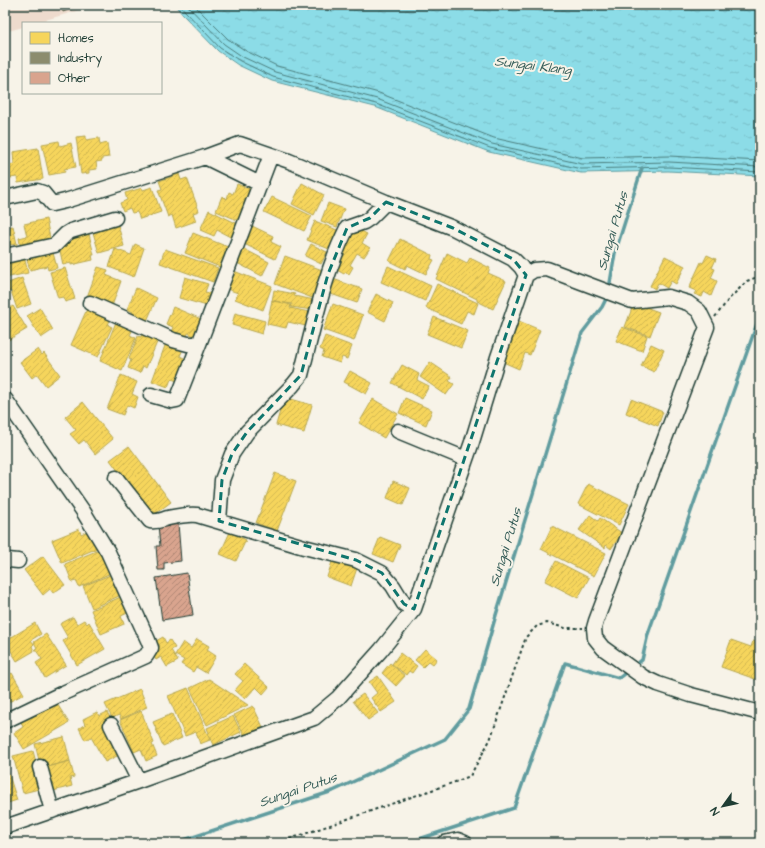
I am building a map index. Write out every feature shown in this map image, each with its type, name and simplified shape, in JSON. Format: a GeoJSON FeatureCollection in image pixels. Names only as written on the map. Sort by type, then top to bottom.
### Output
{"type":"FeatureCollection","features":[{"type":"Feature","properties":{"kind":"street"},"geometry":{"type":"LineString","coordinates":[[5,198],[38,191],[43,193],[52,204],[205,157],[240,144],[289,161],[386,202],[453,228],[513,259],[526,275]]}},
{"type":"Feature","properties":{"kind":"street"},"geometry":{"type":"LineString","coordinates":[[151,394],[172,401],[177,400],[271,155]]}},
{"type":"Feature","properties":{"kind":"street"},"geometry":{"type":"LineString","coordinates":[[205,157],[260,184]]}},
{"type":"Feature","properties":{"kind":"street"},"geometry":{"type":"LineString","coordinates":[[219,521],[222,480],[232,454],[247,432],[301,375],[328,274],[347,228],[364,222],[370,218],[386,202]]}},
{"type":"Feature","properties":{"kind":"street"},"geometry":{"type":"LineString","coordinates":[[5,256],[55,245],[71,231],[115,218]]}},
{"type":"Feature","properties":{"kind":"street"},"geometry":{"type":"LineString","coordinates":[[5,827],[139,782],[314,718],[338,698],[381,650],[414,609],[466,459],[526,275],[534,270],[547,269],[632,300],[668,297],[688,303],[699,311],[707,327],[594,628],[595,638],[603,648],[622,662],[643,677],[658,684],[691,694],[759,708]]}},
{"type":"Feature","properties":{"kind":"street"},"geometry":{"type":"LineString","coordinates":[[90,303],[173,340],[188,344],[199,344]]}},
{"type":"Feature","properties":{"kind":"street"},"geometry":{"type":"LineString","coordinates":[[5,399],[83,510],[108,552],[151,648],[146,656],[5,721]]}},
{"type":"Feature","properties":{"kind":"street"},"geometry":{"type":"LineString","coordinates":[[398,431],[466,459]]}},
{"type":"Feature","properties":{"kind":"street"},"geometry":{"type":"LineString","coordinates":[[116,478],[150,521],[156,522],[189,514],[197,515],[304,547],[356,560],[382,573],[393,586],[404,604],[414,609]]}},
{"type":"Feature","properties":{"kind":"street"},"geometry":{"type":"LineString","coordinates":[[111,724],[139,782]]}},
{"type":"Feature","properties":{"kind":"street"},"geometry":{"type":"LineString","coordinates":[[40,767],[52,811]]}},
{"type":"Feature","properties":{"kind":"street"},"geometry":{"type":"LineString","coordinates":[[444,843],[458,840],[465,843]]}},
{"type":"Feature","properties":{"kind":"path"},"geometry":{"type":"LineString","coordinates":[[707,327],[729,299],[747,281],[760,276]]}},
{"type":"Feature","properties":{"kind":"path"},"geometry":{"type":"LineString","coordinates":[[278,843],[448,785],[470,776],[490,740],[526,637],[537,626],[547,623],[565,628],[594,628]]}},
{"type":"Feature","properties":{"kind":"highlighted area"},"geometry":{"type":"Polygon","coordinates":[[[386,202],[453,228],[513,259],[526,275],[414,609],[404,604],[382,573],[356,560],[219,521],[222,480],[232,454],[247,432],[301,375],[328,274],[347,228],[370,218],[386,202]]]}},
{"type":"Feature","properties":{"kind":"shaded area"},"geometry":{"type":"Polygon","coordinates":[[[5,5],[97,5],[38,22],[22,22],[22,27],[5,32],[5,5]]]}},
{"type":"Feature","properties":{"kind":"water","name":"Sungai Klang"},"geometry":{"type":"Polygon","coordinates":[[[175,5],[760,5],[760,176],[668,171],[581,173],[489,152],[375,107],[272,81],[238,65],[218,51],[175,5]]]}},
{"type":"Feature","properties":{"kind":"building: Homes"},"geometry":{"type":"Polygon","coordinates":[[[86,136],[86,140],[99,138],[100,145],[107,143],[109,157],[102,158],[102,161],[96,162],[97,169],[89,170],[89,173],[81,174],[76,137],[86,136]]]}},
{"type":"Feature","properties":{"kind":"building: Homes"},"geometry":{"type":"Polygon","coordinates":[[[59,141],[60,146],[71,143],[76,167],[64,169],[65,172],[49,175],[42,144],[59,141]]]}},
{"type":"Feature","properties":{"kind":"building: Homes"},"geometry":{"type":"Polygon","coordinates":[[[38,148],[43,179],[18,183],[17,177],[10,178],[8,165],[14,164],[13,152],[38,148]]]}},
{"type":"Feature","properties":{"kind":"building: Homes"},"geometry":{"type":"Polygon","coordinates":[[[179,174],[181,180],[187,178],[199,211],[193,213],[196,221],[176,228],[172,215],[168,217],[158,190],[162,189],[159,181],[179,174]]]}},
{"type":"Feature","properties":{"kind":"building: Homes"},"geometry":{"type":"Polygon","coordinates":[[[302,183],[324,195],[314,215],[292,204],[302,183]]]}},
{"type":"Feature","properties":{"kind":"building: Homes"},"geometry":{"type":"Polygon","coordinates":[[[237,184],[255,191],[242,222],[216,211],[222,196],[227,199],[229,192],[233,194],[237,184]]]}},
{"type":"Feature","properties":{"kind":"building: Homes"},"geometry":{"type":"Polygon","coordinates":[[[152,187],[161,212],[140,219],[137,212],[132,213],[130,208],[123,211],[120,203],[127,200],[125,193],[152,187]]]}},
{"type":"Feature","properties":{"kind":"building: Homes"},"geometry":{"type":"Polygon","coordinates":[[[272,197],[312,216],[304,231],[264,212],[272,197]]]}},
{"type":"Feature","properties":{"kind":"building: Homes"},"geometry":{"type":"Polygon","coordinates":[[[328,203],[344,209],[337,227],[321,221],[328,203]]]}},
{"type":"Feature","properties":{"kind":"building: Homes"},"geometry":{"type":"Polygon","coordinates":[[[209,210],[240,225],[234,239],[217,230],[214,236],[200,230],[209,210]]]}},
{"type":"Feature","properties":{"kind":"building: Homes"},"geometry":{"type":"Polygon","coordinates":[[[46,219],[51,243],[21,250],[19,238],[27,236],[24,224],[46,219]]]}},
{"type":"Feature","properties":{"kind":"building: Homes"},"geometry":{"type":"Polygon","coordinates":[[[315,221],[342,232],[334,251],[307,240],[315,221]]]}},
{"type":"Feature","properties":{"kind":"building: Homes"},"geometry":{"type":"Polygon","coordinates":[[[117,222],[124,246],[99,253],[92,229],[117,222]]]}},
{"type":"Feature","properties":{"kind":"building: Homes"},"geometry":{"type":"Polygon","coordinates":[[[250,225],[273,236],[271,242],[281,247],[275,259],[242,243],[250,225]]]}},
{"type":"Feature","properties":{"kind":"building: Homes"},"geometry":{"type":"Polygon","coordinates":[[[13,226],[17,244],[9,245],[10,251],[5,252],[5,227],[13,226]]]}},
{"type":"Feature","properties":{"kind":"building: Homes"},"geometry":{"type":"Polygon","coordinates":[[[354,227],[367,234],[362,243],[370,248],[364,257],[357,253],[350,265],[353,267],[349,274],[345,272],[344,274],[331,267],[354,227]]]}},
{"type":"Feature","properties":{"kind":"building: Homes"},"geometry":{"type":"Polygon","coordinates":[[[193,233],[228,247],[220,267],[185,253],[193,233]]]}},
{"type":"Feature","properties":{"kind":"building: Homes"},"geometry":{"type":"Polygon","coordinates":[[[89,234],[94,255],[92,255],[93,260],[71,265],[71,263],[63,265],[59,246],[68,244],[67,238],[89,234]]]}},
{"type":"Feature","properties":{"kind":"building: Homes"},"geometry":{"type":"Polygon","coordinates":[[[400,239],[432,255],[431,259],[434,260],[426,274],[407,265],[405,269],[389,261],[400,239]]]}},
{"type":"Feature","properties":{"kind":"building: Homes"},"geometry":{"type":"Polygon","coordinates":[[[135,244],[144,248],[134,277],[109,267],[115,249],[131,255],[135,244]]]}},
{"type":"Feature","properties":{"kind":"building: Homes"},"geometry":{"type":"Polygon","coordinates":[[[311,244],[327,252],[321,264],[305,256],[311,244]]]}},
{"type":"Feature","properties":{"kind":"building: Homes"},"geometry":{"type":"Polygon","coordinates":[[[52,249],[57,268],[48,270],[47,266],[30,270],[26,256],[52,249]]]}},
{"type":"Feature","properties":{"kind":"building: Homes"},"geometry":{"type":"Polygon","coordinates":[[[165,249],[218,268],[213,282],[160,263],[165,249]]]}},
{"type":"Feature","properties":{"kind":"building: Homes"},"geometry":{"type":"Polygon","coordinates":[[[244,249],[269,262],[262,276],[237,263],[244,249]]]}},
{"type":"Feature","properties":{"kind":"building: Homes"},"geometry":{"type":"Polygon","coordinates":[[[447,253],[467,263],[470,258],[490,268],[488,273],[506,281],[493,309],[477,301],[477,299],[436,279],[447,253]]]}},
{"type":"Feature","properties":{"kind":"building: Homes"},"geometry":{"type":"Polygon","coordinates":[[[707,255],[716,259],[712,268],[715,269],[711,278],[717,281],[711,296],[704,292],[702,297],[694,294],[696,291],[689,288],[701,262],[703,263],[707,255]]]}},
{"type":"Feature","properties":{"kind":"building: Homes"},"geometry":{"type":"Polygon","coordinates":[[[24,256],[28,273],[5,278],[5,260],[24,256]]]}},
{"type":"Feature","properties":{"kind":"building: Homes"},"geometry":{"type":"Polygon","coordinates":[[[285,256],[325,271],[315,299],[275,284],[285,256]]]}},
{"type":"Feature","properties":{"kind":"building: Homes"},"geometry":{"type":"Polygon","coordinates":[[[665,256],[685,266],[676,284],[671,281],[667,288],[658,283],[655,289],[650,286],[665,256]]]}},
{"type":"Feature","properties":{"kind":"building: Homes"},"geometry":{"type":"Polygon","coordinates":[[[388,266],[431,286],[425,301],[381,282],[388,266]]]}},
{"type":"Feature","properties":{"kind":"building: Homes"},"geometry":{"type":"Polygon","coordinates":[[[98,267],[108,270],[106,275],[121,281],[112,306],[87,297],[98,267]]]}},
{"type":"Feature","properties":{"kind":"building: Homes"},"geometry":{"type":"Polygon","coordinates":[[[65,268],[75,299],[65,302],[63,297],[58,298],[50,272],[65,268]]]}},
{"type":"Feature","properties":{"kind":"building: Homes"},"geometry":{"type":"Polygon","coordinates":[[[234,271],[272,286],[263,310],[235,299],[238,293],[227,289],[234,271]]]}},
{"type":"Feature","properties":{"kind":"building: Homes"},"geometry":{"type":"Polygon","coordinates":[[[185,277],[208,284],[205,292],[210,293],[207,306],[179,298],[185,277]]]}},
{"type":"Feature","properties":{"kind":"building: Homes"},"geometry":{"type":"Polygon","coordinates":[[[22,278],[31,304],[17,309],[11,291],[5,293],[5,284],[22,278]]]}},
{"type":"Feature","properties":{"kind":"building: Homes"},"geometry":{"type":"Polygon","coordinates":[[[330,278],[362,289],[357,303],[325,292],[330,278]]]}},
{"type":"Feature","properties":{"kind":"building: Homes"},"geometry":{"type":"Polygon","coordinates":[[[437,284],[478,303],[474,314],[467,311],[461,324],[426,308],[437,284]]]}},
{"type":"Feature","properties":{"kind":"building: Homes"},"geometry":{"type":"Polygon","coordinates":[[[136,288],[157,298],[146,323],[131,316],[133,312],[127,309],[136,288]]]}},
{"type":"Feature","properties":{"kind":"building: Homes"},"geometry":{"type":"Polygon","coordinates":[[[274,290],[315,300],[313,310],[291,307],[292,304],[272,301],[274,290]]]}},
{"type":"Feature","properties":{"kind":"building: Homes"},"geometry":{"type":"Polygon","coordinates":[[[376,294],[393,303],[385,321],[367,312],[376,294]]]}},
{"type":"Feature","properties":{"kind":"building: Homes"},"geometry":{"type":"Polygon","coordinates":[[[272,300],[291,305],[290,308],[309,312],[306,326],[288,322],[286,328],[267,324],[272,300]]]}},
{"type":"Feature","properties":{"kind":"building: Homes"},"geometry":{"type":"Polygon","coordinates":[[[634,303],[659,312],[650,336],[625,327],[634,303]]]}},
{"type":"Feature","properties":{"kind":"building: Homes"},"geometry":{"type":"Polygon","coordinates":[[[333,304],[363,315],[354,341],[323,330],[333,304]]]}},
{"type":"Feature","properties":{"kind":"building: Homes"},"geometry":{"type":"Polygon","coordinates":[[[13,306],[27,329],[5,342],[5,311],[13,306]]]}},
{"type":"Feature","properties":{"kind":"building: Homes"},"geometry":{"type":"Polygon","coordinates":[[[173,307],[201,319],[194,336],[188,333],[186,338],[171,332],[173,327],[166,324],[173,307]]]}},
{"type":"Feature","properties":{"kind":"building: Homes"},"geometry":{"type":"Polygon","coordinates":[[[40,308],[53,330],[41,338],[27,316],[40,308]]]}},
{"type":"Feature","properties":{"kind":"building: Homes"},"geometry":{"type":"Polygon","coordinates":[[[87,309],[110,320],[108,325],[112,327],[98,357],[71,345],[87,309]]]}},
{"type":"Feature","properties":{"kind":"building: Homes"},"geometry":{"type":"Polygon","coordinates":[[[235,313],[265,321],[262,334],[232,325],[235,313]]]}},
{"type":"Feature","properties":{"kind":"building: Homes"},"geometry":{"type":"Polygon","coordinates":[[[434,317],[468,331],[461,348],[427,334],[434,317]]]}},
{"type":"Feature","properties":{"kind":"building: Homes"},"geometry":{"type":"Polygon","coordinates":[[[519,321],[540,330],[530,355],[525,353],[519,369],[503,362],[519,321]]]}},
{"type":"Feature","properties":{"kind":"building: Homes"},"geometry":{"type":"Polygon","coordinates":[[[116,322],[133,329],[130,335],[136,338],[122,371],[100,361],[116,322]]]}},
{"type":"Feature","properties":{"kind":"building: Homes"},"geometry":{"type":"Polygon","coordinates":[[[622,327],[647,336],[642,351],[616,341],[622,327]]]}},
{"type":"Feature","properties":{"kind":"building: Homes"},"geometry":{"type":"Polygon","coordinates":[[[142,333],[158,340],[146,368],[143,366],[140,373],[128,368],[131,360],[129,359],[138,336],[141,337],[142,333]]]}},
{"type":"Feature","properties":{"kind":"building: Homes"},"geometry":{"type":"Polygon","coordinates":[[[325,336],[352,346],[347,359],[342,357],[340,363],[322,357],[324,351],[320,349],[325,336]]]}},
{"type":"Feature","properties":{"kind":"building: Homes"},"geometry":{"type":"Polygon","coordinates":[[[166,343],[183,349],[180,356],[186,359],[178,381],[171,379],[168,387],[152,381],[166,343]]]}},
{"type":"Feature","properties":{"kind":"building: Homes"},"geometry":{"type":"Polygon","coordinates":[[[651,344],[664,350],[654,372],[641,366],[651,344]]]}},
{"type":"Feature","properties":{"kind":"building: Homes"},"geometry":{"type":"Polygon","coordinates":[[[38,349],[42,355],[44,353],[60,375],[46,386],[37,374],[32,378],[20,362],[38,349]]]}},
{"type":"Feature","properties":{"kind":"building: Homes"},"geometry":{"type":"Polygon","coordinates":[[[430,362],[452,377],[449,381],[454,384],[446,395],[420,377],[430,362]]]}},
{"type":"Feature","properties":{"kind":"building: Homes"},"geometry":{"type":"Polygon","coordinates":[[[402,365],[419,374],[417,380],[429,386],[422,399],[392,383],[402,365]]]}},
{"type":"Feature","properties":{"kind":"building: Homes"},"geometry":{"type":"Polygon","coordinates":[[[350,371],[372,383],[366,394],[344,382],[350,371]]]}},
{"type":"Feature","properties":{"kind":"building: Homes"},"geometry":{"type":"Polygon","coordinates":[[[121,375],[137,382],[132,394],[138,397],[134,408],[127,405],[123,415],[107,409],[121,375]]]}},
{"type":"Feature","properties":{"kind":"building: Homes"},"geometry":{"type":"Polygon","coordinates":[[[284,397],[312,405],[304,433],[276,425],[284,397]]]}},
{"type":"Feature","properties":{"kind":"building: Homes"},"geometry":{"type":"Polygon","coordinates":[[[405,398],[432,410],[426,425],[399,413],[405,398]]]}},
{"type":"Feature","properties":{"kind":"building: Homes"},"geometry":{"type":"Polygon","coordinates":[[[373,399],[398,414],[384,438],[359,423],[373,399]]]}},
{"type":"Feature","properties":{"kind":"building: Homes"},"geometry":{"type":"Polygon","coordinates":[[[631,399],[663,412],[658,426],[626,413],[631,399]]]}},
{"type":"Feature","properties":{"kind":"building: Homes"},"geometry":{"type":"Polygon","coordinates":[[[83,402],[113,439],[95,454],[84,440],[79,444],[70,434],[76,430],[65,417],[83,402]]]}},
{"type":"Feature","properties":{"kind":"building: Homes"},"geometry":{"type":"Polygon","coordinates":[[[129,446],[171,502],[152,516],[110,460],[129,446]]]}},
{"type":"Feature","properties":{"kind":"building: Homes"},"geometry":{"type":"Polygon","coordinates":[[[275,473],[296,481],[277,531],[256,523],[275,473]]]}},
{"type":"Feature","properties":{"kind":"building: Homes"},"geometry":{"type":"Polygon","coordinates":[[[393,481],[410,488],[403,505],[387,498],[393,481]]]}},
{"type":"Feature","properties":{"kind":"building: Homes"},"geometry":{"type":"Polygon","coordinates":[[[588,484],[629,504],[619,525],[578,504],[588,484]]]}},
{"type":"Feature","properties":{"kind":"building: Homes"},"geometry":{"type":"Polygon","coordinates":[[[590,515],[598,521],[600,518],[622,533],[611,549],[606,545],[605,548],[579,530],[590,515]]]}},
{"type":"Feature","properties":{"kind":"building: Homes"},"geometry":{"type":"Polygon","coordinates":[[[552,526],[606,553],[594,576],[541,549],[552,526]]]}},
{"type":"Feature","properties":{"kind":"building: Homes"},"geometry":{"type":"Polygon","coordinates":[[[79,529],[81,534],[92,529],[100,547],[62,563],[52,540],[79,529]]]}},
{"type":"Feature","properties":{"kind":"building: Homes"},"geometry":{"type":"Polygon","coordinates":[[[230,532],[246,540],[236,561],[220,554],[230,532]]]}},
{"type":"Feature","properties":{"kind":"building: Homes"},"geometry":{"type":"Polygon","coordinates":[[[380,537],[400,545],[393,562],[373,554],[380,537]]]}},
{"type":"Feature","properties":{"kind":"building: Homes"},"geometry":{"type":"Polygon","coordinates":[[[101,549],[111,573],[79,587],[76,581],[72,582],[65,564],[101,549]]]}},
{"type":"Feature","properties":{"kind":"building: Homes"},"geometry":{"type":"Polygon","coordinates":[[[43,556],[65,585],[53,593],[50,589],[43,595],[24,570],[43,556]]]}},
{"type":"Feature","properties":{"kind":"building: Homes"},"geometry":{"type":"Polygon","coordinates":[[[333,559],[357,568],[351,586],[327,577],[333,559]]]}},
{"type":"Feature","properties":{"kind":"building: Homes"},"geometry":{"type":"Polygon","coordinates":[[[556,561],[589,578],[578,598],[545,581],[556,561]]]}},
{"type":"Feature","properties":{"kind":"building: Homes"},"geometry":{"type":"Polygon","coordinates":[[[110,575],[119,596],[92,608],[83,586],[110,575]]]}},
{"type":"Feature","properties":{"kind":"building: Homes"},"geometry":{"type":"Polygon","coordinates":[[[123,596],[130,612],[121,616],[124,624],[101,634],[91,610],[123,596]]]}},
{"type":"Feature","properties":{"kind":"building: Homes"},"geometry":{"type":"Polygon","coordinates":[[[73,617],[77,624],[84,620],[87,624],[89,622],[105,649],[77,665],[63,641],[68,638],[60,624],[73,617]]]}},
{"type":"Feature","properties":{"kind":"building: Homes"},"geometry":{"type":"Polygon","coordinates":[[[35,623],[41,634],[31,640],[34,644],[32,646],[34,651],[17,661],[5,641],[35,623]]]}},
{"type":"Feature","properties":{"kind":"building: Homes"},"geometry":{"type":"Polygon","coordinates":[[[46,634],[66,665],[45,678],[36,663],[42,659],[35,649],[37,648],[34,642],[46,634]]]}},
{"type":"Feature","properties":{"kind":"building: Homes"},"geometry":{"type":"Polygon","coordinates":[[[163,637],[166,643],[170,640],[175,648],[171,650],[178,661],[167,667],[161,657],[156,660],[151,652],[160,646],[156,641],[163,637]]]}},
{"type":"Feature","properties":{"kind":"building: Homes"},"geometry":{"type":"Polygon","coordinates":[[[197,639],[209,646],[207,650],[216,656],[206,673],[196,667],[193,672],[181,664],[184,660],[175,655],[183,642],[191,648],[197,639]]]}},
{"type":"Feature","properties":{"kind":"building: Homes"},"geometry":{"type":"Polygon","coordinates":[[[731,640],[751,647],[753,641],[760,643],[760,673],[758,680],[721,667],[731,640]]]}},
{"type":"Feature","properties":{"kind":"building: Homes"},"geometry":{"type":"Polygon","coordinates":[[[425,649],[437,659],[433,664],[429,661],[423,667],[415,660],[425,649]]]}},
{"type":"Feature","properties":{"kind":"building: Homes"},"geometry":{"type":"Polygon","coordinates":[[[400,653],[417,666],[412,673],[409,671],[406,675],[392,664],[400,653]]]}},
{"type":"Feature","properties":{"kind":"building: Homes"},"geometry":{"type":"Polygon","coordinates":[[[390,663],[405,676],[396,686],[382,673],[390,663]]]}},
{"type":"Feature","properties":{"kind":"building: Homes"},"geometry":{"type":"Polygon","coordinates":[[[244,664],[269,687],[263,694],[256,687],[245,699],[235,690],[243,681],[235,674],[244,664]]]}},
{"type":"Feature","properties":{"kind":"building: Homes"},"geometry":{"type":"Polygon","coordinates":[[[12,673],[24,694],[5,704],[5,677],[12,673]]]}},
{"type":"Feature","properties":{"kind":"building: Homes"},"geometry":{"type":"Polygon","coordinates":[[[378,676],[396,702],[381,712],[371,698],[377,693],[369,682],[378,676]]]}},
{"type":"Feature","properties":{"kind":"building: Homes"},"geometry":{"type":"Polygon","coordinates":[[[209,679],[248,705],[207,725],[190,688],[209,679]]]}},
{"type":"Feature","properties":{"kind":"building: Homes"},"geometry":{"type":"Polygon","coordinates":[[[188,688],[210,740],[200,744],[196,732],[185,736],[168,696],[188,688]]]}},
{"type":"Feature","properties":{"kind":"building: Homes"},"geometry":{"type":"Polygon","coordinates":[[[140,689],[147,707],[121,719],[119,715],[112,718],[105,704],[140,689]]]}},
{"type":"Feature","properties":{"kind":"building: Homes"},"geometry":{"type":"Polygon","coordinates":[[[363,694],[378,713],[368,720],[353,701],[363,694]]]}},
{"type":"Feature","properties":{"kind":"building: Homes"},"geometry":{"type":"Polygon","coordinates":[[[56,702],[69,723],[24,749],[14,733],[23,727],[21,722],[56,702]]]}},
{"type":"Feature","properties":{"kind":"building: Homes"},"geometry":{"type":"Polygon","coordinates":[[[253,706],[263,727],[245,736],[234,715],[253,706]]]}},
{"type":"Feature","properties":{"kind":"building: Homes"},"geometry":{"type":"Polygon","coordinates":[[[141,711],[154,743],[152,744],[157,756],[146,761],[141,749],[134,752],[120,720],[141,711]]]}},
{"type":"Feature","properties":{"kind":"building: Homes"},"geometry":{"type":"Polygon","coordinates":[[[97,712],[99,716],[107,712],[114,725],[119,755],[105,762],[91,737],[85,740],[79,728],[85,725],[83,719],[97,712]]]}},
{"type":"Feature","properties":{"kind":"building: Homes"},"geometry":{"type":"Polygon","coordinates":[[[172,714],[182,738],[163,746],[153,722],[172,714]]]}},
{"type":"Feature","properties":{"kind":"building: Homes"},"geometry":{"type":"Polygon","coordinates":[[[233,716],[241,732],[213,745],[207,728],[233,716]]]}},
{"type":"Feature","properties":{"kind":"building: Homes"},"geometry":{"type":"Polygon","coordinates":[[[64,737],[70,761],[41,768],[35,744],[64,737]]]}},
{"type":"Feature","properties":{"kind":"building: Homes"},"geometry":{"type":"Polygon","coordinates":[[[33,751],[43,788],[23,793],[13,756],[33,751]]]}},
{"type":"Feature","properties":{"kind":"building: Homes"},"geometry":{"type":"Polygon","coordinates":[[[70,761],[74,777],[70,778],[72,786],[53,791],[47,767],[70,761]]]}},
{"type":"Feature","properties":{"kind":"building: Homes"},"geometry":{"type":"Polygon","coordinates":[[[5,766],[17,800],[5,804],[5,766]]]}},
{"type":"Feature","properties":{"kind":"building: Industry"},"geometry":{"type":"Polygon","coordinates":[[[11,5],[41,5],[41,8],[11,5]]]}},
{"type":"Feature","properties":{"kind":"building: Industry"},"geometry":{"type":"Polygon","coordinates":[[[61,5],[83,5],[63,12],[61,5]]]}},
{"type":"Feature","properties":{"kind":"building: Other"},"geometry":{"type":"Polygon","coordinates":[[[178,523],[181,561],[164,563],[164,570],[158,570],[156,546],[160,546],[158,525],[178,523]]]}},
{"type":"Feature","properties":{"kind":"building: Other"},"geometry":{"type":"Polygon","coordinates":[[[187,573],[193,615],[162,620],[156,578],[187,573]]]}},
{"type":"Feature","properties":{"kind":"waterway","name":"Sungai Putus"},"geometry":{"type":"LineString","coordinates":[[609,289],[615,253],[642,168]]}},
{"type":"Feature","properties":{"kind":"waterway","name":"Sungai Putus"},"geometry":{"type":"LineString","coordinates":[[175,843],[333,791],[445,739],[469,709],[582,333],[602,307],[608,295]]}},
{"type":"Feature","properties":{"kind":"waterway"},"geometry":{"type":"LineString","coordinates":[[634,666],[642,660],[648,634],[760,315]]}},
{"type":"Feature","properties":{"kind":"waterway"},"geometry":{"type":"LineString","coordinates":[[407,843],[514,808],[565,663],[619,678],[629,670]]}}]}
